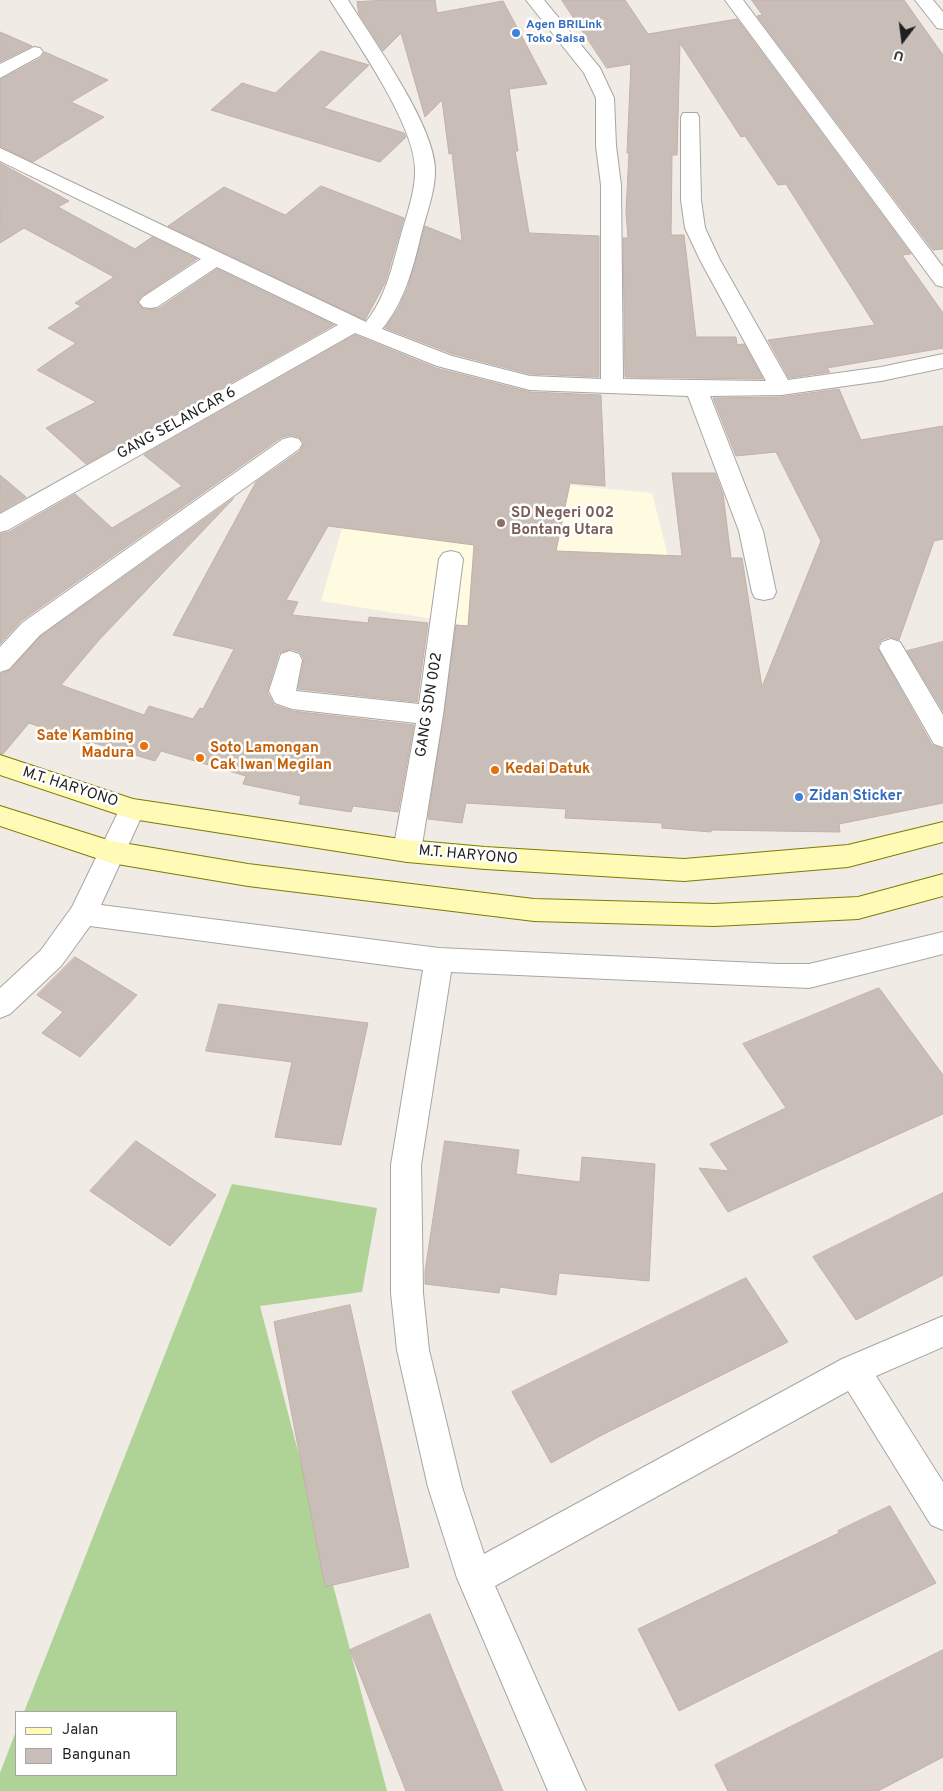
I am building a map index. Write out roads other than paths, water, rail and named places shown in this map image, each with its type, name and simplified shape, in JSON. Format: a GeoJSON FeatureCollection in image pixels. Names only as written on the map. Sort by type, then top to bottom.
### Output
{"type":"FeatureCollection","features":[{"type":"Feature","properties":{"kind":"main road","name":"M.T. HARYONO"},"geometry":{"type":"LineString","coordinates":[[0,765],[132,809],[407,851],[684,870],[848,856],[943,832]]}},
{"type":"Feature","properties":{"kind":"main road"},"geometry":{"type":"LineString","coordinates":[[0,816],[112,852],[248,875],[534,910],[714,915],[858,908],[943,885]]}},
{"type":"Feature","properties":{"kind":"street"},"geometry":{"type":"LineString","coordinates":[[339,0],[387,77],[420,141],[425,171],[419,203],[399,282],[393,298],[361,328]]}},
{"type":"Feature","properties":{"kind":"street"},"geometry":{"type":"LineString","coordinates":[[535,0],[593,72],[605,98],[606,146],[611,185],[612,387]]}},
{"type":"Feature","properties":{"kind":"street"},"geometry":{"type":"LineString","coordinates":[[734,0],[943,281]]}},
{"type":"Feature","properties":{"kind":"street"},"geometry":{"type":"LineString","coordinates":[[924,0],[943,24]]}},
{"type":"Feature","properties":{"kind":"street"},"geometry":{"type":"LineString","coordinates":[[0,72],[34,52]]}},
{"type":"Feature","properties":{"kind":"street"},"geometry":{"type":"LineString","coordinates":[[690,117],[691,200],[696,228],[710,260],[781,388]]}},
{"type":"Feature","properties":{"kind":"street"},"geometry":{"type":"LineString","coordinates":[[0,154],[361,328],[445,361],[521,381],[612,387],[781,388],[881,374],[943,361]]}},
{"type":"Feature","properties":{"kind":"street"},"geometry":{"type":"LineString","coordinates":[[150,302],[217,258]]}},
{"type":"Feature","properties":{"kind":"street","name":"GANG SELANCAR 6"},"geometry":{"type":"LineString","coordinates":[[0,524],[361,328]]}},
{"type":"Feature","properties":{"kind":"street"},"geometry":{"type":"LineString","coordinates":[[696,388],[751,531],[764,592]]}},
{"type":"Feature","properties":{"kind":"street"},"geometry":{"type":"LineString","coordinates":[[0,663],[31,629],[291,444]]}},
{"type":"Feature","properties":{"kind":"street","name":"GANG SDN 002"},"geometry":{"type":"LineString","coordinates":[[407,851],[430,715],[451,559]]}},
{"type":"Feature","properties":{"kind":"street"},"geometry":{"type":"LineString","coordinates":[[891,648],[943,737]]}},
{"type":"Feature","properties":{"kind":"street"},"geometry":{"type":"LineString","coordinates":[[290,660],[282,691],[284,696],[292,700],[430,715]]}},
{"type":"Feature","properties":{"kind":"street"},"geometry":{"type":"LineString","coordinates":[[0,1006],[51,958],[83,914],[132,809]]}},
{"type":"Feature","properties":{"kind":"street"},"geometry":{"type":"LineString","coordinates":[[83,914],[439,960],[809,976],[943,943]]}},
{"type":"Feature","properties":{"kind":"street"},"geometry":{"type":"LineString","coordinates":[[439,960],[406,1165],[406,1293],[413,1350],[445,1487],[474,1578],[567,1791]]}},
{"type":"Feature","properties":{"kind":"street"},"geometry":{"type":"LineString","coordinates":[[474,1578],[854,1370],[943,1331]]}},
{"type":"Feature","properties":{"kind":"street"},"geometry":{"type":"LineString","coordinates":[[854,1370],[943,1513]]}},
{"type":"Feature","properties":{"kind":"place","name":"Agen BRILink Toko Salsa"},"geometry":{"type":"Point","coordinates":[516,33]}},
{"type":"Feature","properties":{"kind":"place","name":"SD Negeri 002 Bontang Utara"},"geometry":{"type":"Point","coordinates":[501,523]}},
{"type":"Feature","properties":{"kind":"place","name":"Sate Kambing Madura"},"geometry":{"type":"Point","coordinates":[144,746]}},
{"type":"Feature","properties":{"kind":"place","name":"Soto Lamongan Cak Iwan Megilan"},"geometry":{"type":"Point","coordinates":[200,758]}},
{"type":"Feature","properties":{"kind":"place","name":"Kedai Datuk"},"geometry":{"type":"Point","coordinates":[495,770]}},
{"type":"Feature","properties":{"kind":"place","name":"Zidan Sticker"},"geometry":{"type":"Point","coordinates":[799,797]}}]}
